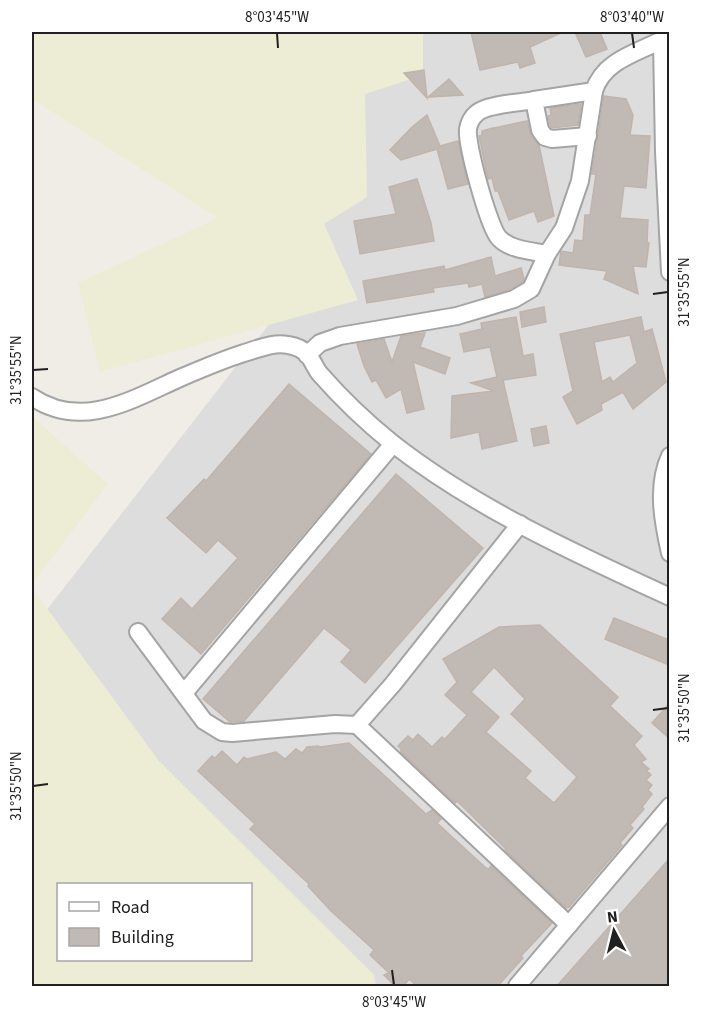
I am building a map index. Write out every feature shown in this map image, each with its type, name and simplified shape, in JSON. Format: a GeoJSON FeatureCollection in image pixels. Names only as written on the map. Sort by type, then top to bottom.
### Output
{"type":"FeatureCollection","features":[{"type":"Feature","properties":{"kind":"street"},"geometry":{"type":"LineString","coordinates":[[308,355],[320,343],[340,336],[458,316],[514,299],[531,289],[547,254],[564,228],[580,181],[597,80],[604,71],[618,61],[666,38],[669,272]]}},
{"type":"Feature","properties":{"kind":"street"},"geometry":{"type":"LineString","coordinates":[[547,254],[518,248],[502,242],[497,237],[468,142],[468,128],[471,120],[484,109],[594,91]]}},
{"type":"Feature","properties":{"kind":"street"},"geometry":{"type":"LineString","coordinates":[[534,100],[540,130],[545,137],[552,139],[588,136]]}},
{"type":"Feature","properties":{"kind":"street"},"geometry":{"type":"LineString","coordinates":[[32,397],[55,409],[71,412],[106,410],[126,404],[226,359],[257,349],[285,344],[297,347],[308,355],[334,390],[365,420],[393,444],[453,486],[582,556],[669,597]]}},
{"type":"Feature","properties":{"kind":"street"},"geometry":{"type":"LineString","coordinates":[[184,693],[393,444]]}},
{"type":"Feature","properties":{"kind":"street"},"geometry":{"type":"LineString","coordinates":[[669,456],[663,480],[662,506],[669,553]]}},
{"type":"Feature","properties":{"kind":"street"},"geometry":{"type":"LineString","coordinates":[[357,725],[400,675],[520,524]]}},
{"type":"Feature","properties":{"kind":"street"},"geometry":{"type":"LineString","coordinates":[[138,632],[204,720],[222,732],[335,724],[357,725],[569,925]]}},
{"type":"Feature","properties":{"kind":"street"},"geometry":{"type":"LineString","coordinates":[[520,985],[669,806]]}},
{"type":"Feature","properties":{"kind":"shaded area"},"geometry":{"type":"Polygon","coordinates":[[[371,32],[669,32],[669,986],[308,986],[252,888],[252,883],[249,883],[35,625],[301,283],[371,32]]]}},
{"type":"Feature","properties":{"kind":"green space"},"geometry":{"type":"Polygon","coordinates":[[[32,32],[423,32],[423,75],[365,94],[367,197],[324,224],[358,300],[100,372],[78,283],[218,218],[32,99],[32,32]]]}},
{"type":"Feature","properties":{"kind":"green space"},"geometry":{"type":"Polygon","coordinates":[[[32,416],[108,484],[32,584],[32,416]]]}},
{"type":"Feature","properties":{"kind":"green space"},"geometry":{"type":"Polygon","coordinates":[[[32,588],[159,761],[374,975],[376,986],[32,986],[32,588]]]}},
{"type":"Feature","properties":{"kind":"building"},"geometry":{"type":"Polygon","coordinates":[[[471,32],[563,32],[530,47],[535,63],[520,68],[518,62],[480,70],[471,32]]]}},
{"type":"Feature","properties":{"kind":"building"},"geometry":{"type":"Polygon","coordinates":[[[575,32],[600,32],[607,49],[586,57],[575,32]]]}},
{"type":"Feature","properties":{"kind":"building"},"geometry":{"type":"Polygon","coordinates":[[[424,70],[427,98],[404,73],[424,70]]]}},
{"type":"Feature","properties":{"kind":"building"},"geometry":{"type":"Polygon","coordinates":[[[449,79],[463,95],[428,97],[449,79]]]}},
{"type":"Feature","properties":{"kind":"building"},"geometry":{"type":"Polygon","coordinates":[[[604,96],[626,99],[633,115],[630,135],[650,136],[646,188],[624,186],[620,218],[648,220],[647,242],[649,243],[646,267],[633,266],[638,294],[604,279],[607,271],[559,265],[561,251],[573,253],[575,240],[583,241],[585,215],[590,215],[596,174],[592,174],[604,96]]]}},
{"type":"Feature","properties":{"kind":"building"},"geometry":{"type":"Polygon","coordinates":[[[581,104],[578,125],[551,128],[548,116],[551,115],[550,108],[581,104]]]}},
{"type":"Feature","properties":{"kind":"building"},"geometry":{"type":"Polygon","coordinates":[[[427,115],[440,146],[458,141],[468,184],[448,189],[437,149],[401,160],[390,150],[427,115]]]}},
{"type":"Feature","properties":{"kind":"building"},"geometry":{"type":"Polygon","coordinates":[[[527,121],[531,136],[539,145],[554,216],[538,222],[534,211],[509,220],[498,191],[495,191],[492,178],[488,179],[479,136],[482,135],[482,131],[527,121]]]}},
{"type":"Feature","properties":{"kind":"building"},"geometry":{"type":"Polygon","coordinates":[[[417,179],[431,223],[434,241],[360,254],[354,221],[396,214],[389,187],[417,179]]]}},
{"type":"Feature","properties":{"kind":"building"},"geometry":{"type":"Polygon","coordinates":[[[491,257],[495,276],[521,268],[523,282],[485,297],[482,284],[469,287],[468,283],[433,288],[434,292],[367,303],[363,281],[444,266],[445,270],[491,257]]]}},
{"type":"Feature","properties":{"kind":"building"},"geometry":{"type":"Polygon","coordinates":[[[544,307],[546,322],[522,327],[520,312],[544,307]]]}},
{"type":"Feature","properties":{"kind":"building"},"geometry":{"type":"Polygon","coordinates":[[[516,317],[523,356],[533,354],[536,375],[503,380],[517,441],[482,449],[479,432],[451,438],[452,396],[494,391],[471,383],[497,377],[490,347],[464,352],[460,334],[482,329],[481,323],[516,317]]]}},
{"type":"Feature","properties":{"kind":"building"},"geometry":{"type":"Polygon","coordinates":[[[641,317],[644,332],[652,329],[666,382],[633,409],[623,392],[601,404],[602,410],[577,424],[563,397],[573,391],[560,334],[641,317]],[[630,335],[594,342],[602,382],[610,377],[613,382],[637,363],[630,335]]]}},
{"type":"Feature","properties":{"kind":"building"},"geometry":{"type":"Polygon","coordinates":[[[425,333],[420,347],[450,358],[445,374],[413,362],[424,409],[407,413],[401,389],[386,398],[376,380],[372,382],[357,344],[384,339],[392,362],[401,336],[425,333]]]}},
{"type":"Feature","properties":{"kind":"building"},"geometry":{"type":"Polygon","coordinates":[[[289,384],[371,454],[201,654],[162,619],[181,598],[192,609],[238,558],[218,540],[206,553],[167,518],[204,479],[206,481],[289,384]]]}},
{"type":"Feature","properties":{"kind":"building"},"geometry":{"type":"Polygon","coordinates":[[[546,426],[549,443],[534,446],[531,429],[546,426]]]}},
{"type":"Feature","properties":{"kind":"building"},"geometry":{"type":"Polygon","coordinates":[[[396,474],[483,548],[365,683],[341,662],[351,650],[324,628],[244,721],[230,722],[203,699],[396,474]]]}},
{"type":"Feature","properties":{"kind":"building"},"geometry":{"type":"Polygon","coordinates":[[[614,618],[669,640],[669,665],[605,639],[614,618]]]}},
{"type":"Feature","properties":{"kind":"building"},"geometry":{"type":"Polygon","coordinates":[[[540,625],[618,697],[610,706],[642,736],[634,745],[646,759],[641,762],[649,769],[646,770],[651,775],[646,780],[652,785],[648,790],[652,794],[642,807],[644,809],[630,825],[633,828],[620,843],[622,845],[566,908],[457,801],[455,803],[401,752],[398,746],[408,736],[413,740],[418,734],[432,747],[442,737],[445,739],[467,715],[445,695],[457,682],[443,659],[499,627],[540,625]],[[494,667],[471,692],[499,717],[486,732],[531,771],[525,778],[554,803],[577,777],[511,714],[525,699],[494,667]]]}},
{"type":"Feature","properties":{"kind":"building"},"geometry":{"type":"Polygon","coordinates":[[[669,704],[669,738],[652,723],[669,704]]]}},
{"type":"Feature","properties":{"kind":"building"},"geometry":{"type":"Polygon","coordinates":[[[349,743],[426,814],[432,810],[441,819],[437,823],[486,868],[489,869],[491,866],[552,923],[521,956],[523,958],[497,987],[418,987],[409,979],[403,987],[396,987],[384,975],[389,973],[370,955],[374,950],[331,911],[308,886],[309,884],[250,829],[255,824],[198,771],[212,756],[215,758],[222,751],[237,765],[244,757],[247,759],[276,752],[285,759],[296,749],[302,753],[307,747],[349,743]]]}},
{"type":"Feature","properties":{"kind":"building"},"geometry":{"type":"Polygon","coordinates":[[[669,859],[669,987],[556,987],[669,859]]]}}]}
